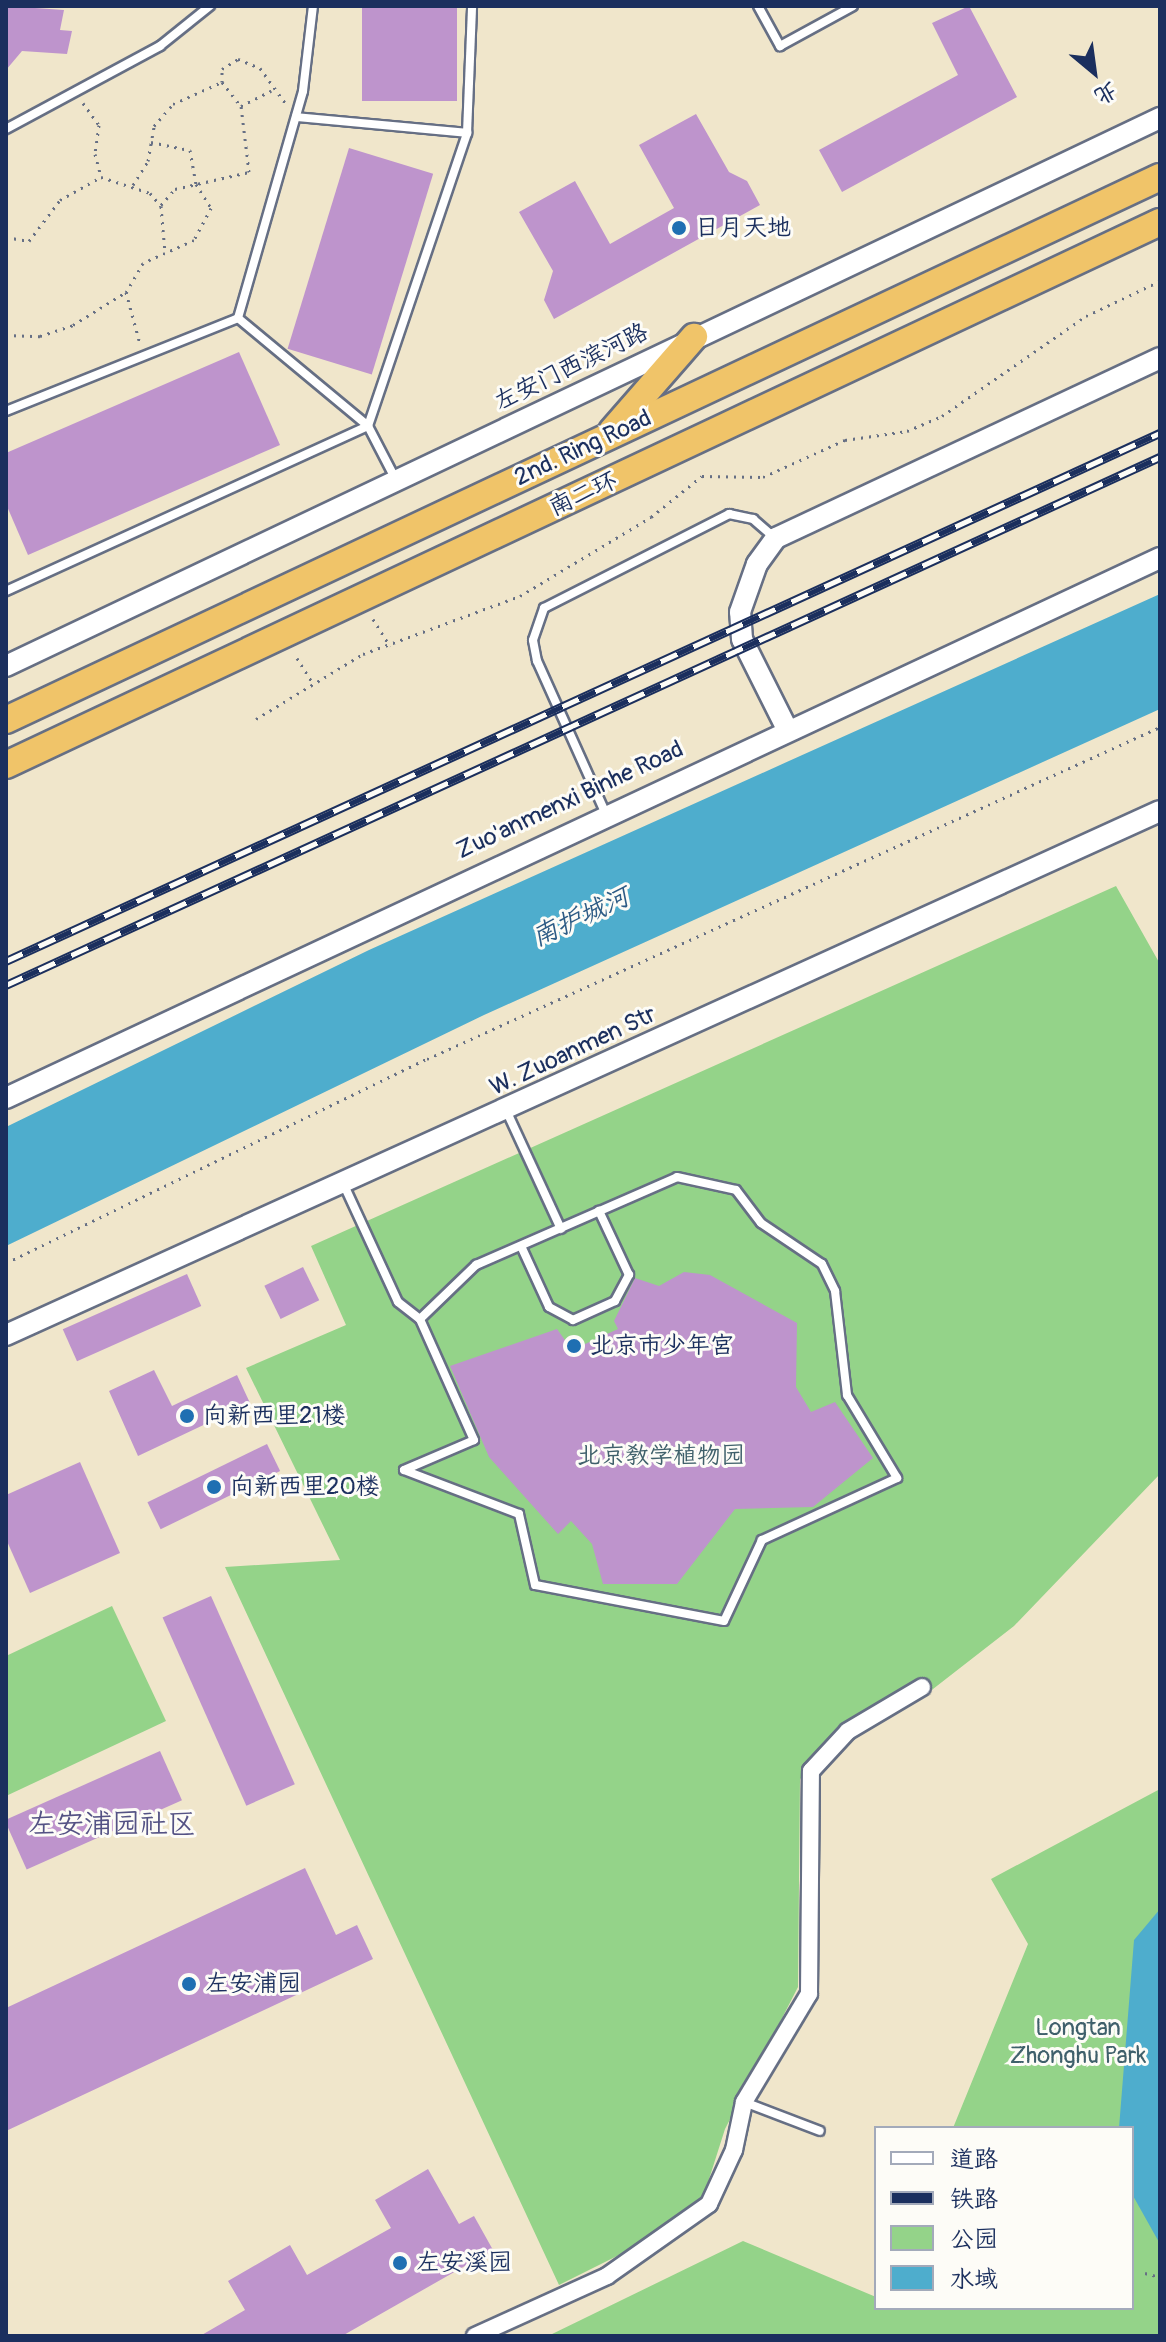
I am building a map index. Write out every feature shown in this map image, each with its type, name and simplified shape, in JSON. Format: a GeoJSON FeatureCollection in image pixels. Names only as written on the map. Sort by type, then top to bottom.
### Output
{"type":"FeatureCollection","features":[{"type":"Feature","properties":{"kind":"highway","name":"2nd. Ring Road"},"geometry":{"type":"LineString","coordinates":[[6,720],[1160,177]]}},
{"type":"Feature","properties":{"kind":"highway","name":"南二环"},"geometry":{"type":"LineString","coordinates":[[6,765],[1160,222]]}},
{"type":"Feature","properties":{"kind":"highway"},"geometry":{"type":"LineString","coordinates":[[606,438],[694,337]]}},
{"type":"Feature","properties":{"kind":"highway"},"geometry":{"type":"LineString","coordinates":[[6,698],[80,686]]}},
{"type":"Feature","properties":{"kind":"street","name":"左安门西滨河路"},"geometry":{"type":"LineString","coordinates":[[6,666],[1160,118]]}},
{"type":"Feature","properties":{"kind":"street"},"geometry":{"type":"LineString","coordinates":[[786,727],[742,639],[740,612],[757,564],[776,538],[1160,358]]}},
{"type":"Feature","properties":{"kind":"street","name":"Zuo'anmenxi Binhe Road"},"geometry":{"type":"LineString","coordinates":[[6,1098],[786,727],[1160,558]]}},
{"type":"Feature","properties":{"kind":"street","name":"W. Zuoanmen Str"},"geometry":{"type":"LineString","coordinates":[[6,1335],[1160,811]]}},
{"type":"Feature","properties":{"kind":"street"},"geometry":{"type":"LineString","coordinates":[[475,2336],[607,2276],[699,2213],[734,2150],[744,2102],[809,1994],[811,1771],[848,1731],[922,1687]]}},
{"type":"Feature","properties":{"kind":"lane"},"geometry":{"type":"LineString","coordinates":[[6,129],[160,46],[210,6]]}},
{"type":"Feature","properties":{"kind":"lane"},"geometry":{"type":"LineString","coordinates":[[238,318],[296,117],[313,6]]}},
{"type":"Feature","properties":{"kind":"lane"},"geometry":{"type":"LineString","coordinates":[[6,591],[368,426],[467,133],[472,6]]}},
{"type":"Feature","properties":{"kind":"lane"},"geometry":{"type":"LineString","coordinates":[[758,6],[780,46],[853,6]]}},
{"type":"Feature","properties":{"kind":"lane"},"geometry":{"type":"LineString","coordinates":[[296,117],[467,133]]}},
{"type":"Feature","properties":{"kind":"lane"},"geometry":{"type":"LineString","coordinates":[[6,411],[238,318]]}},
{"type":"Feature","properties":{"kind":"lane"},"geometry":{"type":"LineString","coordinates":[[238,318],[368,426],[396,480]]}},
{"type":"Feature","properties":{"kind":"lane"},"geometry":{"type":"LineString","coordinates":[[605,812],[537,661],[533,640],[544,608],[729,514],[753,519],[776,538]]}},
{"type":"Feature","properties":{"kind":"lane"},"geometry":{"type":"LineString","coordinates":[[506,1110],[561,1229]]}},
{"type":"Feature","properties":{"kind":"lane"},"geometry":{"type":"LineString","coordinates":[[343,1183],[398,1302],[420,1319],[474,1440],[404,1470],[519,1514],[535,1585],[724,1621],[762,1540],[897,1478],[847,1395],[835,1291],[822,1264],[723,1187],[677,1177],[476,1265],[420,1319]]}},
{"type":"Feature","properties":{"kind":"lane"},"geometry":{"type":"LineString","coordinates":[[521,1246],[549,1307],[573,1320],[615,1301],[629,1275],[599,1211]]}},
{"type":"Feature","properties":{"kind":"lane"},"geometry":{"type":"LineString","coordinates":[[744,2102],[820,2131]]}},
{"type":"Feature","properties":{"kind":"path"},"geometry":{"type":"LineString","coordinates":[[165,253],[161,206],[175,189],[249,172],[241,106],[222,82],[222,69],[238,59],[260,68],[271,91],[296,117]]}},
{"type":"Feature","properties":{"kind":"path"},"geometry":{"type":"LineString","coordinates":[[133,185],[151,142],[173,104],[222,82]]}},
{"type":"Feature","properties":{"kind":"path"},"geometry":{"type":"LineString","coordinates":[[241,106],[271,91]]}},
{"type":"Feature","properties":{"kind":"path"},"geometry":{"type":"LineString","coordinates":[[76,92],[99,125],[101,177]]}},
{"type":"Feature","properties":{"kind":"path"},"geometry":{"type":"LineString","coordinates":[[6,335],[40,336],[73,325],[126,292],[143,263],[194,240],[208,222],[211,208],[196,184],[190,150],[151,142]]}},
{"type":"Feature","properties":{"kind":"path"},"geometry":{"type":"LineString","coordinates":[[6,237],[29,241],[60,200],[101,177],[133,185],[161,206]]}},
{"type":"Feature","properties":{"kind":"path"},"geometry":{"type":"LineString","coordinates":[[256,719],[313,684],[390,646],[520,596],[651,517],[702,476],[763,477],[845,440],[907,431],[942,416],[1086,316],[1160,281]]}},
{"type":"Feature","properties":{"kind":"path"},"geometry":{"type":"LineString","coordinates":[[126,292],[144,355]]}},
{"type":"Feature","properties":{"kind":"path"},"geometry":{"type":"LineString","coordinates":[[373,619],[390,646]]}},
{"type":"Feature","properties":{"kind":"path"},"geometry":{"type":"LineString","coordinates":[[297,658],[313,684]]}},
{"type":"Feature","properties":{"kind":"path"},"geometry":{"type":"LineString","coordinates":[[6,1263],[427,1059],[1160,727]]}},
{"type":"Feature","properties":{"kind":"path"},"geometry":{"type":"LineString","coordinates":[[1145,2273],[1160,2277]]}},
{"type":"Feature","properties":{"kind":"green space","name":"北京教学植物园"},"geometry":{"type":"Polygon","coordinates":[[[1116,886],[1160,964],[1160,1474],[1014,1626],[933,1689],[811,1756],[800,1780],[798,1987],[725,2129],[703,2198],[663,2233],[559,2285],[225,1567],[340,1560],[246,1368],[346,1325],[311,1246],[1116,886]]]}},
{"type":"Feature","properties":{"kind":"green space"},"geometry":{"type":"Polygon","coordinates":[[[112,1606],[166,1721],[6,1796],[6,1656],[112,1606]]]}},
{"type":"Feature","properties":{"kind":"green space","name":"Longtan Zhonghu Park"},"geometry":{"type":"Polygon","coordinates":[[[1160,1789],[1160,2336],[548,2336],[743,2241],[874,2296],[874,2310],[1134,2310],[1134,2126],[954,2126],[1028,1944],[991,1879],[1160,1789]]]}},
{"type":"Feature","properties":{"kind":"water","name":"南护城河"},"geometry":{"type":"Polygon","coordinates":[[[1160,594],[1160,709],[484,1015],[6,1246],[6,1127],[369,950],[1160,594]]]}},
{"type":"Feature","properties":{"kind":"water"},"geometry":{"type":"Polygon","coordinates":[[[1160,1909],[1160,2244],[1134,2198],[1134,2126],[1119,2126],[1134,1940],[1160,1909]]]}},
{"type":"Feature","properties":{"kind":"building"},"geometry":{"type":"Polygon","coordinates":[[[6,6],[64,10],[60,30],[72,31],[67,54],[22,51],[6,70],[6,6]]]}},
{"type":"Feature","properties":{"kind":"building"},"geometry":{"type":"Polygon","coordinates":[[[362,6],[457,6],[457,101],[362,101],[362,6]]]}},
{"type":"Feature","properties":{"kind":"building"},"geometry":{"type":"Polygon","coordinates":[[[969,6],[1017,97],[842,192],[819,150],[958,75],[932,23],[969,6]]]}},
{"type":"Feature","properties":{"kind":"building","name":"日月天地"},"geometry":{"type":"Polygon","coordinates":[[[696,114],[729,172],[747,181],[760,205],[554,319],[544,300],[553,271],[519,212],[575,181],[610,244],[674,208],[639,145],[696,114]]]}},
{"type":"Feature","properties":{"kind":"building"},"geometry":{"type":"Polygon","coordinates":[[[349,148],[433,174],[372,375],[288,349],[349,148]]]}},
{"type":"Feature","properties":{"kind":"building"},"geometry":{"type":"Polygon","coordinates":[[[239,352],[280,445],[28,555],[6,504],[6,453],[239,352]]]}},
{"type":"Feature","properties":{"kind":"building"},"geometry":{"type":"Polygon","coordinates":[[[303,1267],[319,1300],[281,1319],[264,1286],[303,1267]]]}},
{"type":"Feature","properties":{"kind":"building"},"geometry":{"type":"Polygon","coordinates":[[[684,1272],[710,1275],[797,1323],[796,1387],[811,1412],[835,1402],[873,1458],[813,1507],[735,1509],[677,1584],[603,1584],[592,1544],[571,1521],[558,1534],[489,1457],[450,1366],[557,1329],[572,1350],[618,1329],[614,1321],[635,1278],[659,1286],[684,1272]]]}},
{"type":"Feature","properties":{"kind":"building"},"geometry":{"type":"Polygon","coordinates":[[[187,1274],[201,1306],[77,1361],[63,1329],[187,1274]]]}},
{"type":"Feature","properties":{"kind":"building","name":"向新西里21楼"},"geometry":{"type":"Polygon","coordinates":[[[154,1370],[172,1406],[237,1375],[250,1403],[138,1456],[109,1391],[154,1370]]]}},
{"type":"Feature","properties":{"kind":"building","name":"向新西里20楼"},"geometry":{"type":"Polygon","coordinates":[[[267,1444],[280,1471],[161,1529],[147,1502],[267,1444]]]}},
{"type":"Feature","properties":{"kind":"building"},"geometry":{"type":"Polygon","coordinates":[[[80,1462],[120,1553],[30,1593],[6,1539],[6,1495],[80,1462]]]}},
{"type":"Feature","properties":{"kind":"building"},"geometry":{"type":"Polygon","coordinates":[[[211,1596],[295,1784],[246,1806],[163,1618],[211,1596]]]}},
{"type":"Feature","properties":{"kind":"building"},"geometry":{"type":"Polygon","coordinates":[[[160,1751],[182,1800],[27,1869],[6,1820],[160,1751]]]}},
{"type":"Feature","properties":{"kind":"building","name":"左安浦园"},"geometry":{"type":"Polygon","coordinates":[[[305,1868],[336,1935],[357,1925],[373,1959],[6,2131],[6,2008],[305,1868]]]}},
{"type":"Feature","properties":{"kind":"building","name":"左安溪园"},"geometry":{"type":"Polygon","coordinates":[[[428,2169],[459,2224],[474,2216],[493,2250],[342,2336],[200,2336],[245,2310],[228,2281],[290,2245],[307,2275],[391,2228],[375,2200],[428,2169]]]}},
{"type":"Feature","properties":{"kind":"railway"},"geometry":{"type":"LineString","coordinates":[[6,961],[1160,433]]}},
{"type":"Feature","properties":{"kind":"railway"},"geometry":{"type":"LineString","coordinates":[[6,985],[1160,457]]}},
{"type":"Feature","properties":{"kind":"place","name":"日月天地"},"geometry":{"type":"Point","coordinates":[679,228]}},
{"type":"Feature","properties":{"kind":"place","name":"北京市少年宫"},"geometry":{"type":"Point","coordinates":[574,1346]}},
{"type":"Feature","properties":{"kind":"place","name":"向新西里21楼"},"geometry":{"type":"Point","coordinates":[187,1416]}},
{"type":"Feature","properties":{"kind":"place","name":"向新西里20楼"},"geometry":{"type":"Point","coordinates":[214,1487]}},
{"type":"Feature","properties":{"kind":"place","name":"左安浦园"},"geometry":{"type":"Point","coordinates":[189,1984]}},
{"type":"Feature","properties":{"kind":"place","name":"左安溪园"},"geometry":{"type":"Point","coordinates":[400,2263]}},
{"type":"Feature","properties":{"kind":"district","name":"左安浦园社区"},"geometry":{"type":"Point","coordinates":[112,1825]}}]}
